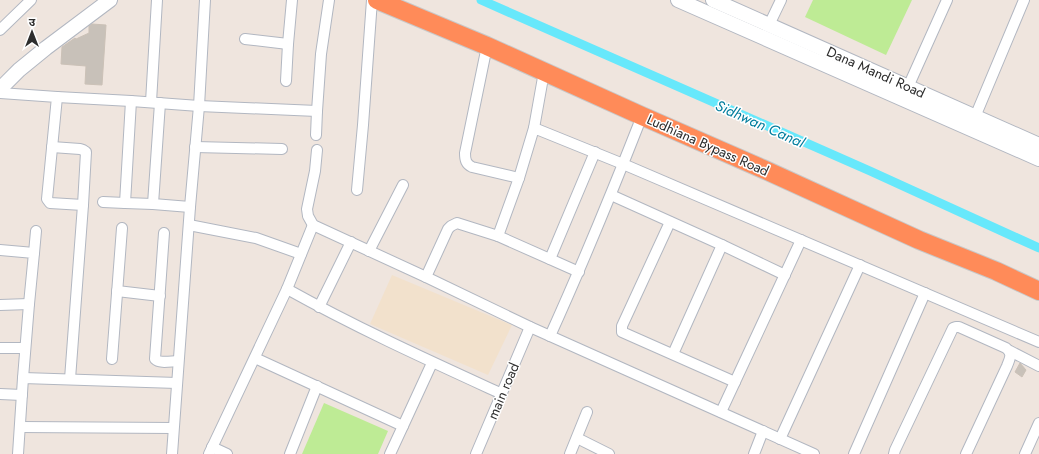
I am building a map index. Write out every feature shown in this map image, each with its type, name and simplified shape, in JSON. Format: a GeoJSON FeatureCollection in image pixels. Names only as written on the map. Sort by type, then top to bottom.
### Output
{"type":"FeatureCollection","features":[{"type":"Feature","properties":{"kind":"highway","name":"Ludhiana Bypass Road"},"geometry":{"type":"LineString","coordinates":[[377,0],[487,46],[918,240],[996,271],[1039,291]]}},
{"type":"Feature","properties":{"kind":"highway","name":"Ludhiana Bypass Road"},"geometry":{"type":"LineString","coordinates":[[400,0],[488,37],[767,161],[922,232],[1000,263],[1039,282]]}},
{"type":"Feature","properties":{"kind":"street"},"geometry":{"type":"LineString","coordinates":[[0,30],[30,0]]}},
{"type":"Feature","properties":{"kind":"street"},"geometry":{"type":"LineString","coordinates":[[0,90],[19,70],[110,0]]}},
{"type":"Feature","properties":{"kind":"street"},"geometry":{"type":"LineString","coordinates":[[153,204],[157,0]]}},
{"type":"Feature","properties":{"kind":"street"},"geometry":{"type":"LineString","coordinates":[[172,454],[178,361],[199,106],[205,0]]}},
{"type":"Feature","properties":{"kind":"street"},"geometry":{"type":"LineString","coordinates":[[286,81],[292,0]]}},
{"type":"Feature","properties":{"kind":"street"},"geometry":{"type":"LineString","coordinates":[[316,135],[321,54],[329,0]]}},
{"type":"Feature","properties":{"kind":"street"},"geometry":{"type":"LineString","coordinates":[[357,190],[372,0]]}},
{"type":"Feature","properties":{"kind":"street"},"geometry":{"type":"LineString","coordinates":[[678,0],[1039,159]]}},
{"type":"Feature","properties":{"kind":"street","name":"Dana Mandi Road"},"geometry":{"type":"LineString","coordinates":[[713,0],[1039,145]]}},
{"type":"Feature","properties":{"kind":"street"},"geometry":{"type":"LineString","coordinates":[[769,25],[781,0]]}},
{"type":"Feature","properties":{"kind":"street"},"geometry":{"type":"LineString","coordinates":[[908,87],[947,0]]}},
{"type":"Feature","properties":{"kind":"street"},"geometry":{"type":"LineString","coordinates":[[975,117],[1024,0]]}},
{"type":"Feature","properties":{"kind":"street"},"geometry":{"type":"LineString","coordinates":[[245,40],[288,44]]}},
{"type":"Feature","properties":{"kind":"street"},"geometry":{"type":"LineString","coordinates":[[487,46],[465,153],[466,162],[472,167],[519,178]]}},
{"type":"Feature","properties":{"kind":"street"},"geometry":{"type":"LineString","coordinates":[[498,236],[519,178],[534,128],[544,72]]}},
{"type":"Feature","properties":{"kind":"street"},"geometry":{"type":"LineString","coordinates":[[0,93],[199,106],[317,111]]}},
{"type":"Feature","properties":{"kind":"street"},"geometry":{"type":"LineString","coordinates":[[57,97],[46,199],[50,203],[84,205]]}},
{"type":"Feature","properties":{"kind":"street"},"geometry":{"type":"LineString","coordinates":[[125,203],[131,101]]}},
{"type":"Feature","properties":{"kind":"street"},"geometry":{"type":"LineString","coordinates":[[550,336],[579,272],[642,116]]}},
{"type":"Feature","properties":{"kind":"street"},"geometry":{"type":"LineString","coordinates":[[534,128],[595,152],[1039,342]]}},
{"type":"Feature","properties":{"kind":"street"},"geometry":{"type":"LineString","coordinates":[[52,147],[80,149],[86,152],[84,205],[70,379]]}},
{"type":"Feature","properties":{"kind":"street"},"geometry":{"type":"LineString","coordinates":[[195,147],[282,149]]}},
{"type":"Feature","properties":{"kind":"street"},"geometry":{"type":"LineString","coordinates":[[317,150],[315,170],[307,209],[308,216],[313,225],[426,276],[530,327],[814,454]]}},
{"type":"Feature","properties":{"kind":"street"},"geometry":{"type":"LineString","coordinates":[[550,259],[595,152]]}},
{"type":"Feature","properties":{"kind":"street"},"geometry":{"type":"LineString","coordinates":[[369,251],[403,185]]}},
{"type":"Feature","properties":{"kind":"street"},"geometry":{"type":"LineString","coordinates":[[611,195],[785,275]]}},
{"type":"Feature","properties":{"kind":"street"},"geometry":{"type":"LineString","coordinates":[[103,202],[190,207]]}},
{"type":"Feature","properties":{"kind":"street"},"geometry":{"type":"LineString","coordinates":[[670,222],[622,326],[622,332],[736,382]]}},
{"type":"Feature","properties":{"kind":"street"},"geometry":{"type":"LineString","coordinates":[[426,276],[448,229],[454,224],[460,224],[498,236],[579,272]]}},
{"type":"Feature","properties":{"kind":"street"},"geometry":{"type":"LineString","coordinates":[[189,225],[256,238],[301,254]]}},
{"type":"Feature","properties":{"kind":"street"},"geometry":{"type":"LineString","coordinates":[[227,454],[211,451],[288,289],[313,225]]}},
{"type":"Feature","properties":{"kind":"street"},"geometry":{"type":"LineString","coordinates":[[112,359],[122,228]]}},
{"type":"Feature","properties":{"kind":"street"},"geometry":{"type":"LineString","coordinates":[[18,454],[28,304],[36,231]]}},
{"type":"Feature","properties":{"kind":"street"},"geometry":{"type":"LineString","coordinates":[[164,233],[155,359],[160,362],[178,361]]}},
{"type":"Feature","properties":{"kind":"street"},"geometry":{"type":"LineString","coordinates":[[721,412],[801,240]]}},
{"type":"Feature","properties":{"kind":"street"},"geometry":{"type":"LineString","coordinates":[[319,307],[351,242]]}},
{"type":"Feature","properties":{"kind":"street"},"geometry":{"type":"LineString","coordinates":[[673,354],[722,245]]}},
{"type":"Feature","properties":{"kind":"street"},"geometry":{"type":"LineString","coordinates":[[0,250],[34,253]]}},
{"type":"Feature","properties":{"kind":"street"},"geometry":{"type":"LineString","coordinates":[[780,439],[860,266]]}},
{"type":"Feature","properties":{"kind":"street"},"geometry":{"type":"LineString","coordinates":[[288,289],[319,307],[432,363],[502,394]]}},
{"type":"Feature","properties":{"kind":"street"},"geometry":{"type":"LineString","coordinates":[[117,292],[160,296]]}},
{"type":"Feature","properties":{"kind":"street"},"geometry":{"type":"LineString","coordinates":[[854,454],[925,293]]}},
{"type":"Feature","properties":{"kind":"street"},"geometry":{"type":"LineString","coordinates":[[0,305],[28,304]]}},
{"type":"Feature","properties":{"kind":"street"},"geometry":{"type":"LineString","coordinates":[[894,454],[953,328],[956,326],[959,326],[1006,348],[1039,366]]}},
{"type":"Feature","properties":{"kind":"street","name":"main road"},"geometry":{"type":"LineString","coordinates":[[476,454],[530,327]]}},
{"type":"Feature","properties":{"kind":"street"},"geometry":{"type":"LineString","coordinates":[[0,348],[25,348]]}},
{"type":"Feature","properties":{"kind":"street"},"geometry":{"type":"LineString","coordinates":[[966,454],[1007,366],[1010,351]]}},
{"type":"Feature","properties":{"kind":"street"},"geometry":{"type":"LineString","coordinates":[[255,358],[403,426]]}},
{"type":"Feature","properties":{"kind":"street"},"geometry":{"type":"LineString","coordinates":[[390,454],[432,363]]}},
{"type":"Feature","properties":{"kind":"street"},"geometry":{"type":"LineString","coordinates":[[23,378],[177,383]]}},
{"type":"Feature","properties":{"kind":"street"},"geometry":{"type":"LineString","coordinates":[[290,454],[317,386]]}},
{"type":"Feature","properties":{"kind":"street"},"geometry":{"type":"LineString","coordinates":[[0,394],[22,395]]}},
{"type":"Feature","properties":{"kind":"street"},"geometry":{"type":"LineString","coordinates":[[570,454],[587,412]]}},
{"type":"Feature","properties":{"kind":"street"},"geometry":{"type":"LineString","coordinates":[[1025,454],[1039,423]]}},
{"type":"Feature","properties":{"kind":"street"},"geometry":{"type":"LineString","coordinates":[[20,427],[174,428]]}},
{"type":"Feature","properties":{"kind":"street"},"geometry":{"type":"LineString","coordinates":[[754,454],[763,431]]}},
{"type":"Feature","properties":{"kind":"street"},"geometry":{"type":"LineString","coordinates":[[577,438],[609,454]]}},
{"type":"Feature","properties":{"kind":"shaded area"},"geometry":{"type":"Polygon","coordinates":[[[392,275],[512,325],[488,375],[370,324],[392,275]]]}},
{"type":"Feature","properties":{"kind":"green space"},"geometry":{"type":"Polygon","coordinates":[[[813,0],[912,0],[886,55],[805,17],[813,0]]]}},
{"type":"Feature","properties":{"kind":"green space"},"geometry":{"type":"Polygon","coordinates":[[[324,403],[388,431],[378,454],[302,454],[324,403]]]}},
{"type":"Feature","properties":{"kind":"building"},"geometry":{"type":"Polygon","coordinates":[[[92,24],[106,25],[102,85],[85,84],[86,66],[61,64],[62,47],[75,38],[76,39],[89,33],[89,26],[92,24]]]}},
{"type":"Feature","properties":{"kind":"building"},"geometry":{"type":"Polygon","coordinates":[[[1020,363],[1026,370],[1022,377],[1015,372],[1020,363]]]}},
{"type":"Feature","properties":{"kind":"waterway","name":"Sidhwan Canal"},"geometry":{"type":"LineString","coordinates":[[481,0],[870,171],[1039,248]]}}]}
